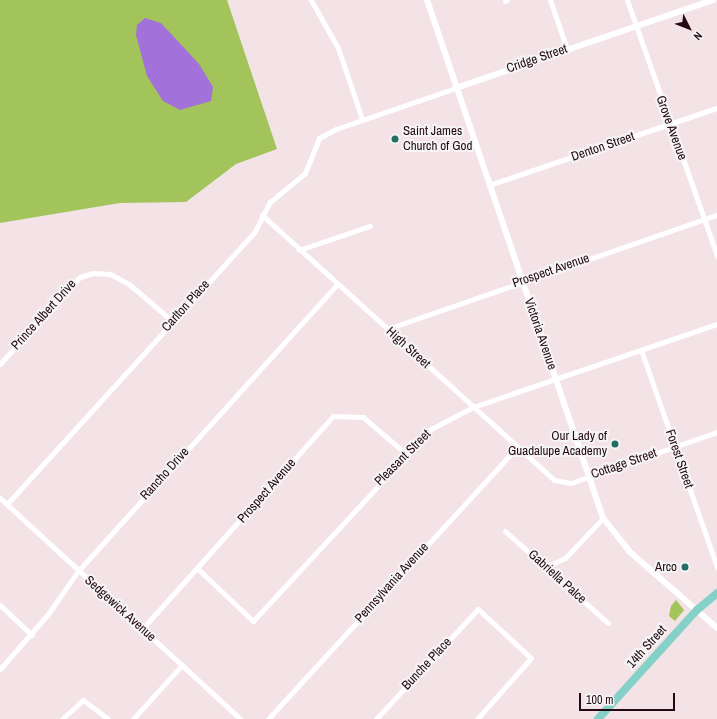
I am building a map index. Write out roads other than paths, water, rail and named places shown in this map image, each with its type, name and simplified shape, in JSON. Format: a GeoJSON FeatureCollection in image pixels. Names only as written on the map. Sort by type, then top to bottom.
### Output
{"type":"FeatureCollection","features":[{"type":"Feature","properties":{"kind":"main road","name":"14th Street"},"geometry":{"type":"LineString","coordinates":[[598,719],[697,610],[717,594]]}},
{"type":"Feature","properties":{"kind":"street"},"geometry":{"type":"LineString","coordinates":[[311,0],[338,48],[362,119]]}},
{"type":"Feature","properties":{"kind":"street","name":"Victoria Avenue"},"geometry":{"type":"LineString","coordinates":[[427,0],[521,281],[603,518],[630,552],[717,628]]}},
{"type":"Feature","properties":{"kind":"street"},"geometry":{"type":"LineString","coordinates":[[550,0],[567,49]]}},
{"type":"Feature","properties":{"kind":"street","name":"Grove Avenue"},"geometry":{"type":"LineString","coordinates":[[627,0],[669,124],[717,256]]}},
{"type":"Feature","properties":{"kind":"street","name":"Cridge Street"},"geometry":{"type":"LineString","coordinates":[[362,119],[712,0]]}},
{"type":"Feature","properties":{"kind":"street","name":"Denton Street"},"geometry":{"type":"LineString","coordinates":[[489,185],[717,108]]}},
{"type":"Feature","properties":{"kind":"street","name":"Carlton Place"},"geometry":{"type":"LineString","coordinates":[[7,504],[255,231],[270,202],[309,168],[319,138],[362,119]]}},
{"type":"Feature","properties":{"kind":"street","name":"High Street"},"geometry":{"type":"LineString","coordinates":[[262,215],[554,480]]}},
{"type":"Feature","properties":{"kind":"street","name":"Prospect Avenue"},"geometry":{"type":"LineString","coordinates":[[387,329],[521,281],[717,215]]}},
{"type":"Feature","properties":{"kind":"street"},"geometry":{"type":"LineString","coordinates":[[299,250],[370,226]]}},
{"type":"Feature","properties":{"kind":"street","name":"Prince Albert Drive"},"geometry":{"type":"LineString","coordinates":[[0,364],[80,276],[93,273],[110,274],[129,284],[172,321]]}},
{"type":"Feature","properties":{"kind":"street","name":"Rancho Drive"},"geometry":{"type":"LineString","coordinates":[[0,669],[32,634],[78,571],[337,284]]}},
{"type":"Feature","properties":{"kind":"street","name":"Pleasant Street"},"geometry":{"type":"LineString","coordinates":[[198,569],[253,621],[405,453],[432,429],[473,407],[717,324]]}},
{"type":"Feature","properties":{"kind":"street","name":"Forest Street"},"geometry":{"type":"LineString","coordinates":[[641,350],[717,567]]}},
{"type":"Feature","properties":{"kind":"street","name":"Prospect Avenue"},"geometry":{"type":"LineString","coordinates":[[142,629],[198,569],[334,416],[363,417],[405,453]]}},
{"type":"Feature","properties":{"kind":"street","name":"Cottage Street"},"geometry":{"type":"LineString","coordinates":[[554,480],[571,483],[717,432]]}},
{"type":"Feature","properties":{"kind":"street","name":"Pennsylvania Avenue"},"geometry":{"type":"LineString","coordinates":[[268,719],[516,447]]}},
{"type":"Feature","properties":{"kind":"street","name":"Sedgewick Avenue"},"geometry":{"type":"LineString","coordinates":[[0,498],[240,719]]}},
{"type":"Feature","properties":{"kind":"street"},"geometry":{"type":"LineString","coordinates":[[545,567],[566,558],[603,518]]}},
{"type":"Feature","properties":{"kind":"street","name":"Gabriella Palce"},"geometry":{"type":"LineString","coordinates":[[505,531],[608,623]]}},
{"type":"Feature","properties":{"kind":"street"},"geometry":{"type":"LineString","coordinates":[[0,604],[32,634]]}},
{"type":"Feature","properties":{"kind":"street","name":"Bunche Place"},"geometry":{"type":"LineString","coordinates":[[376,719],[478,609],[531,658],[477,719]]}},
{"type":"Feature","properties":{"kind":"street"},"geometry":{"type":"LineString","coordinates":[[133,719],[182,665]]}},
{"type":"Feature","properties":{"kind":"street"},"geometry":{"type":"LineString","coordinates":[[62,719],[83,700],[108,719]]}},
{"type":"Feature","properties":{"kind":"place","name":"Saint James Church of God"},"geometry":{"type":"Point","coordinates":[395,139]}},
{"type":"Feature","properties":{"kind":"place","name":"Our Lady of Guadalupe Academy"},"geometry":{"type":"Point","coordinates":[615,444]}},
{"type":"Feature","properties":{"kind":"place","name":"Arco"},"geometry":{"type":"Point","coordinates":[685,567]}}]}
